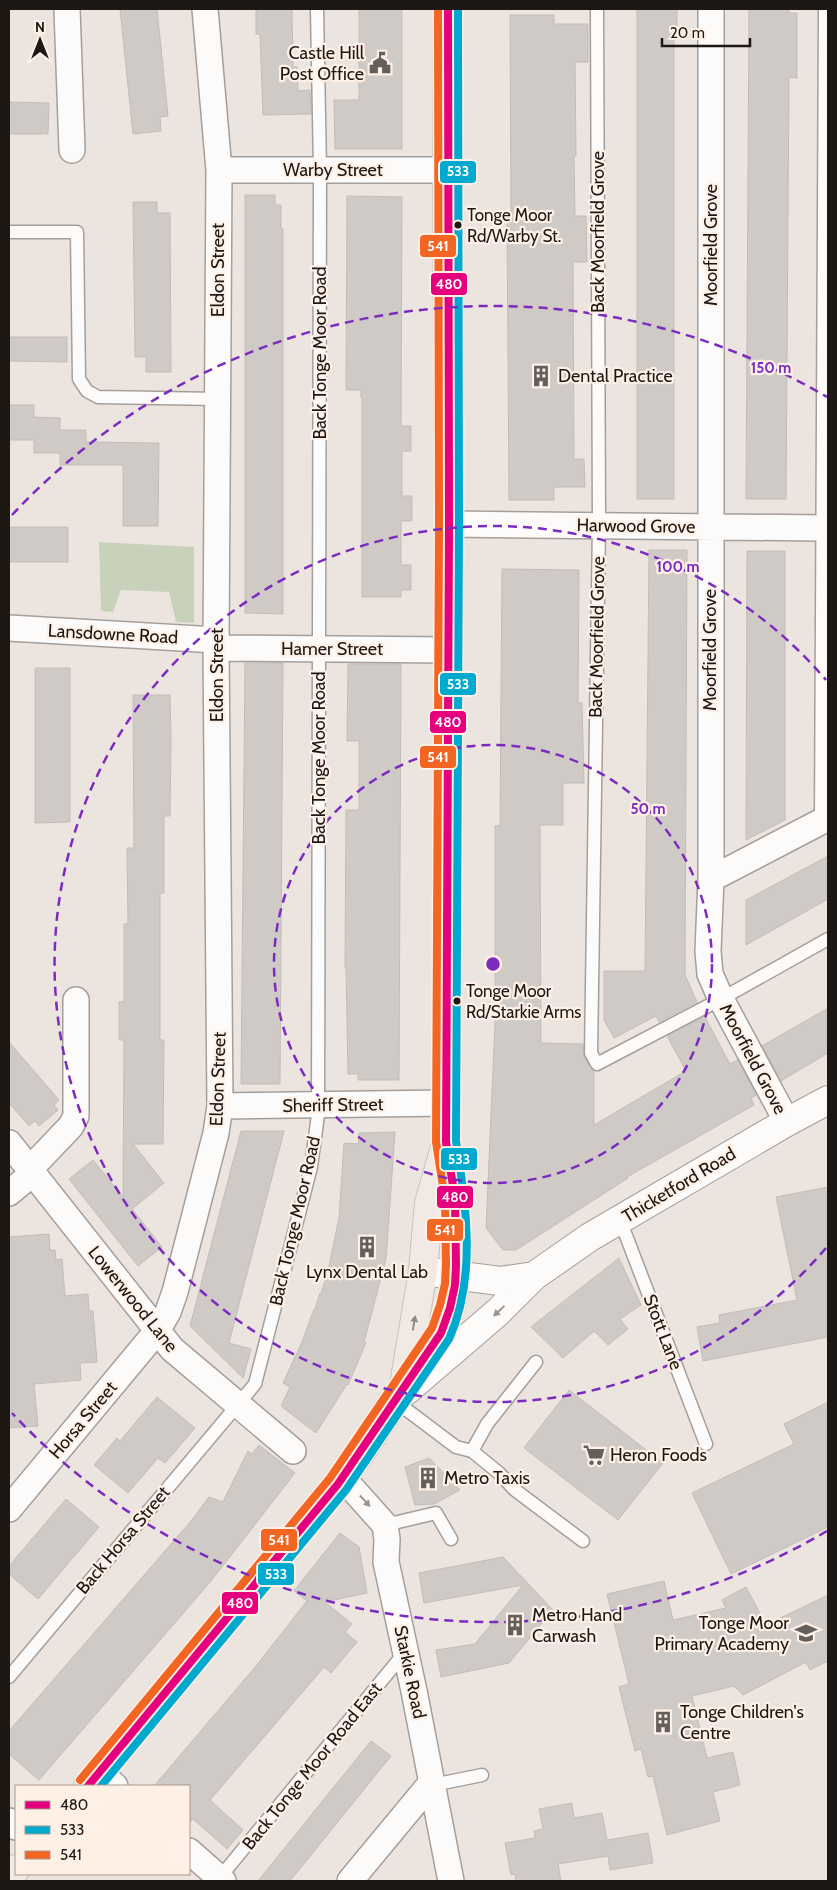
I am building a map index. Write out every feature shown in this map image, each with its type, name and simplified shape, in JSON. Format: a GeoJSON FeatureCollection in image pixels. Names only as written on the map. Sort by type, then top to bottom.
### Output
{"type":"FeatureCollection","features":[{"type":"Feature","properties":{"kind":"main road"},"geometry":{"type":"LineString","coordinates":[[101,1782],[362,1452],[441,1333],[450,1308],[455,1276],[455,1198],[446,1142],[449,524],[448,9]]}},
{"type":"Feature","properties":{"kind":"main road","name":"Thicketford Road"},"geometry":{"type":"LineString","coordinates":[[399,1395],[498,1312],[534,1276],[590,1237],[828,1100]]}},
{"type":"Feature","properties":{"kind":"main road"},"geometry":{"type":"LineString","coordinates":[[399,1395],[423,1271],[429,1203],[446,1142]]}},
{"type":"Feature","properties":{"kind":"main road","name":"Thicketford Road"},"geometry":{"type":"LineString","coordinates":[[423,1271],[500,1281],[534,1276]]}},
{"type":"Feature","properties":{"kind":"street"},"geometry":{"type":"LineString","coordinates":[[67,9],[72,150]]}},
{"type":"Feature","properties":{"kind":"street","name":"Eldon Street"},"geometry":{"type":"LineString","coordinates":[[157,1331],[168,1312],[175,1292],[216,1133],[220,1106],[216,644],[219,170],[205,9]]}},
{"type":"Feature","properties":{"kind":"street","name":"Moorfield Grove"},"geometry":{"type":"LineString","coordinates":[[711,9],[711,879],[708,951],[710,974],[721,999],[787,1122]]}},
{"type":"Feature","properties":{"kind":"street","name":"Warby Street"},"geometry":{"type":"LineString","coordinates":[[219,170],[447,170]]}},
{"type":"Feature","properties":{"kind":"street","name":"Harwood Grove"},"geometry":{"type":"LineString","coordinates":[[449,524],[822,528]]}},
{"type":"Feature","properties":{"kind":"street","name":"Lansdowne Road"},"geometry":{"type":"LineString","coordinates":[[9,628],[216,644]]}},
{"type":"Feature","properties":{"kind":"street","name":"Hamer Street"},"geometry":{"type":"LineString","coordinates":[[216,644],[320,649],[448,650]]}},
{"type":"Feature","properties":{"kind":"street"},"geometry":{"type":"LineString","coordinates":[[711,879],[825,820]]}},
{"type":"Feature","properties":{"kind":"street"},"geometry":{"type":"LineString","coordinates":[[9,1194],[71,1126],[76,1116],[76,1000]]}},
{"type":"Feature","properties":{"kind":"street","name":"Sheriff Street"},"geometry":{"type":"LineString","coordinates":[[220,1106],[447,1103]]}},
{"type":"Feature","properties":{"kind":"street","name":"Lowerwood Lane"},"geometry":{"type":"LineString","coordinates":[[11,1146],[172,1349],[293,1451]]}},
{"type":"Feature","properties":{"kind":"street","name":"Horsa Street"},"geometry":{"type":"LineString","coordinates":[[9,1509],[157,1331]]}},
{"type":"Feature","properties":{"kind":"street"},"geometry":{"type":"LineString","coordinates":[[342,1477],[385,1525]]}},
{"type":"Feature","properties":{"kind":"street","name":"Starkie Road"},"geometry":{"type":"LineString","coordinates":[[385,1525],[387,1539],[386,1562],[406,1651],[451,1881]]}},
{"type":"Feature","properties":{"kind":"street"},"geometry":{"type":"LineString","coordinates":[[350,1881],[432,1784]]}},
{"type":"Feature","properties":{"kind":"street"},"geometry":{"type":"LineString","coordinates":[[190,1852],[220,1880]]}},
{"type":"Feature","properties":{"kind":"lane","name":"Back Tonge Moor Road"},"geometry":{"type":"LineString","coordinates":[[237,1404],[255,1384],[311,1167],[318,1105],[320,170],[317,9]]}},
{"type":"Feature","properties":{"kind":"lane","name":"Back Moorfield Grove"},"geometry":{"type":"LineString","coordinates":[[597,9],[598,526],[591,1053],[597,1064],[721,999]]}},
{"type":"Feature","properties":{"kind":"lane"},"geometry":{"type":"LineString","coordinates":[[824,9],[822,528],[825,820]]}},
{"type":"Feature","properties":{"kind":"lane"},"geometry":{"type":"LineString","coordinates":[[9,232],[77,232],[79,379],[87,391],[98,397],[218,399]]}},
{"type":"Feature","properties":{"kind":"lane"},"geometry":{"type":"LineString","coordinates":[[721,999],[828,939]]}},
{"type":"Feature","properties":{"kind":"lane","name":"Stott Lane"},"geometry":{"type":"LineString","coordinates":[[620,1220],[706,1444]]}},
{"type":"Feature","properties":{"kind":"lane"},"geometry":{"type":"LineString","coordinates":[[472,1452],[487,1424],[536,1362]]}},
{"type":"Feature","properties":{"kind":"lane"},"geometry":{"type":"LineString","coordinates":[[399,1395],[456,1447],[472,1452],[499,1473],[515,1490],[583,1541]]}},
{"type":"Feature","properties":{"kind":"lane","name":"Back Horsa Street"},"geometry":{"type":"LineString","coordinates":[[9,1677],[237,1404]]}},
{"type":"Feature","properties":{"kind":"lane"},"geometry":{"type":"LineString","coordinates":[[385,1525],[436,1513],[451,1539]]}},
{"type":"Feature","properties":{"kind":"lane","name":"Back Tonge Moor Road East"},"geometry":{"type":"LineString","coordinates":[[220,1880],[406,1651]]}},
{"type":"Feature","properties":{"kind":"lane"},"geometry":{"type":"LineString","coordinates":[[432,1784],[482,1776]]}},
{"type":"Feature","properties":{"kind":"green space"},"geometry":{"type":"Polygon","coordinates":[[[99,542],[194,547],[194,623],[176,622],[169,592],[121,590],[113,612],[101,611],[99,542]]]}},
{"type":"Feature","properties":{"kind":"building"},"geometry":{"type":"Polygon","coordinates":[[[120,9],[157,9],[168,116],[160,117],[161,131],[133,134],[120,9]]]}},
{"type":"Feature","properties":{"kind":"building"},"geometry":{"type":"Polygon","coordinates":[[[256,9],[292,9],[293,67],[297,67],[298,91],[310,90],[311,114],[263,115],[260,34],[256,34],[256,9]]]}},
{"type":"Feature","properties":{"kind":"building"},"geometry":{"type":"Polygon","coordinates":[[[359,9],[402,9],[402,149],[335,149],[334,100],[359,100],[359,9]]]}},
{"type":"Feature","properties":{"kind":"building"},"geometry":{"type":"Polygon","coordinates":[[[637,9],[677,9],[677,37],[674,37],[674,499],[637,499],[637,9]]]}},
{"type":"Feature","properties":{"kind":"building"},"geometry":{"type":"Polygon","coordinates":[[[749,9],[789,9],[789,13],[797,13],[797,78],[789,77],[786,499],[746,499],[749,9]]]}},
{"type":"Feature","properties":{"kind":"building"},"geometry":{"type":"Polygon","coordinates":[[[510,15],[554,15],[554,24],[588,24],[588,62],[575,62],[576,156],[574,156],[575,216],[586,216],[587,262],[573,262],[574,459],[584,459],[585,487],[554,487],[554,500],[509,500],[507,216],[511,216],[510,15]]]}},
{"type":"Feature","properties":{"kind":"building"},"geometry":{"type":"Polygon","coordinates":[[[9,102],[49,103],[48,134],[9,134],[9,102]]]}},
{"type":"Feature","properties":{"kind":"building"},"geometry":{"type":"Polygon","coordinates":[[[245,195],[275,195],[275,205],[281,205],[281,229],[283,229],[283,614],[245,613],[245,195]]]}},
{"type":"Feature","properties":{"kind":"building"},"geometry":{"type":"Polygon","coordinates":[[[347,196],[402,197],[401,426],[411,426],[411,451],[402,451],[402,496],[412,496],[412,521],[401,521],[401,565],[411,565],[411,590],[401,590],[401,597],[362,597],[362,398],[361,390],[346,390],[347,196]]]}},
{"type":"Feature","properties":{"kind":"building"},"geometry":{"type":"Polygon","coordinates":[[[133,202],[157,202],[157,213],[170,213],[171,372],[146,372],[146,357],[135,357],[133,202]]]}},
{"type":"Feature","properties":{"kind":"building"},"geometry":{"type":"Polygon","coordinates":[[[9,337],[67,337],[67,362],[9,361],[9,337]]]}},
{"type":"Feature","properties":{"kind":"building"},"geometry":{"type":"Polygon","coordinates":[[[9,405],[34,405],[34,417],[60,418],[60,430],[86,430],[86,442],[159,443],[158,526],[123,526],[123,465],[60,465],[60,453],[34,453],[34,440],[9,440],[9,405]]]}},
{"type":"Feature","properties":{"kind":"building"},"geometry":{"type":"Polygon","coordinates":[[[9,527],[68,527],[68,562],[9,562],[9,527]]]}},
{"type":"Feature","properties":{"kind":"building"},"geometry":{"type":"Polygon","coordinates":[[[649,550],[687,550],[685,975],[697,1002],[659,1022],[656,1016],[614,1038],[604,1020],[604,971],[645,971],[649,550]]]}},
{"type":"Feature","properties":{"kind":"building"},"geometry":{"type":"Polygon","coordinates":[[[747,551],[785,551],[785,820],[746,840],[747,551]]]}},
{"type":"Feature","properties":{"kind":"building"},"geometry":{"type":"Polygon","coordinates":[[[502,569],[579,570],[578,703],[582,703],[584,783],[563,783],[563,825],[540,825],[541,1043],[583,1044],[584,1057],[594,1071],[594,1125],[686,1071],[667,1036],[705,1017],[730,1064],[738,1060],[756,1095],[751,1098],[754,1105],[627,1177],[516,1250],[503,1250],[486,1228],[495,1023],[495,826],[500,826],[502,569]]]}},
{"type":"Feature","properties":{"kind":"building"},"geometry":{"type":"Polygon","coordinates":[[[245,663],[283,663],[280,1084],[241,1084],[245,663]]]}},
{"type":"Feature","properties":{"kind":"building"},"geometry":{"type":"Polygon","coordinates":[[[348,664],[401,664],[399,1080],[358,1080],[358,1074],[348,1074],[345,968],[346,810],[359,810],[359,741],[347,741],[348,664]]]}},
{"type":"Feature","properties":{"kind":"building"},"geometry":{"type":"Polygon","coordinates":[[[35,668],[70,668],[70,822],[35,823],[35,668]]]}},
{"type":"Feature","properties":{"kind":"building"},"geometry":{"type":"Polygon","coordinates":[[[133,695],[170,695],[171,740],[170,816],[164,816],[164,893],[160,893],[160,1040],[164,1040],[163,1144],[133,1144],[164,1183],[132,1209],[162,1247],[138,1266],[69,1179],[93,1160],[123,1197],[124,1040],[119,1040],[119,1002],[124,1002],[124,924],[128,924],[127,848],[134,848],[133,695]]]}},
{"type":"Feature","properties":{"kind":"building"},"geometry":{"type":"Polygon","coordinates":[[[828,856],[828,899],[746,945],[746,900],[828,856]]]}},
{"type":"Feature","properties":{"kind":"building"},"geometry":{"type":"Polygon","coordinates":[[[828,1008],[828,1053],[781,1081],[762,1046],[828,1008]]]}},
{"type":"Feature","properties":{"kind":"building"},"geometry":{"type":"Polygon","coordinates":[[[9,1042],[59,1100],[54,1105],[58,1110],[39,1126],[35,1121],[29,1126],[9,1103],[9,1042]]]}},
{"type":"Feature","properties":{"kind":"building"},"geometry":{"type":"Polygon","coordinates":[[[241,1131],[284,1131],[229,1343],[251,1349],[243,1378],[190,1326],[241,1131]]]}},
{"type":"Feature","properties":{"kind":"building"},"geometry":{"type":"Polygon","coordinates":[[[395,1132],[386,1259],[364,1342],[366,1343],[348,1385],[316,1433],[281,1406],[290,1387],[283,1383],[321,1294],[329,1266],[339,1218],[344,1143],[358,1144],[359,1133],[395,1132]]]}},
{"type":"Feature","properties":{"kind":"building"},"geometry":{"type":"Polygon","coordinates":[[[828,1187],[828,1337],[703,1361],[697,1327],[720,1323],[719,1315],[797,1300],[776,1197],[828,1187]]]}},
{"type":"Feature","properties":{"kind":"building"},"geometry":{"type":"Polygon","coordinates":[[[49,1234],[50,1250],[55,1250],[56,1260],[62,1259],[65,1296],[88,1294],[89,1311],[93,1311],[97,1362],[80,1363],[81,1380],[34,1384],[38,1426],[9,1428],[9,1237],[49,1234]]]}},
{"type":"Feature","properties":{"kind":"building"},"geometry":{"type":"Polygon","coordinates":[[[619,1258],[641,1305],[620,1319],[628,1329],[608,1345],[594,1331],[563,1358],[531,1327],[619,1258]]]}},
{"type":"Feature","properties":{"kind":"building","name":"Heron Foods"},"geometry":{"type":"Polygon","coordinates":[[[569,1390],[663,1463],[618,1520],[524,1448],[569,1390]]]}},
{"type":"Feature","properties":{"kind":"building"},"geometry":{"type":"Polygon","coordinates":[[[157,1397],[195,1428],[165,1463],[158,1458],[128,1493],[94,1465],[117,1438],[120,1441],[157,1397]]]}},
{"type":"Feature","properties":{"kind":"building"},"geometry":{"type":"Polygon","coordinates":[[[828,1402],[828,1527],[731,1574],[692,1493],[794,1444],[784,1424],[828,1402]]]}},
{"type":"Feature","properties":{"kind":"building"},"geometry":{"type":"Polygon","coordinates":[[[259,1445],[295,1473],[211,1581],[39,1780],[9,1754],[9,1731],[191,1521],[209,1497],[223,1502],[248,1451],[252,1454],[259,1445]]]}},
{"type":"Feature","properties":{"kind":"building","name":"Metro Taxis"},"geometry":{"type":"Polygon","coordinates":[[[429,1458],[460,1490],[434,1504],[415,1505],[405,1467],[429,1458]]]}},
{"type":"Feature","properties":{"kind":"building"},"geometry":{"type":"Polygon","coordinates":[[[66,1499],[99,1527],[38,1599],[9,1574],[9,1566],[66,1499]]]}},
{"type":"Feature","properties":{"kind":"building"},"geometry":{"type":"Polygon","coordinates":[[[340,1533],[359,1547],[367,1593],[325,1602],[352,1624],[345,1632],[357,1642],[331,1673],[324,1667],[210,1800],[243,1830],[227,1849],[193,1819],[190,1822],[190,1785],[155,1785],[256,1666],[307,1601],[294,1591],[340,1533]]]}},
{"type":"Feature","properties":{"kind":"building","name":"Metro Hand Carwash"},"geometry":{"type":"Polygon","coordinates":[[[503,1557],[553,1610],[509,1663],[441,1677],[436,1650],[475,1644],[523,1585],[424,1603],[419,1573],[503,1557]]]}},
{"type":"Feature","properties":{"kind":"building","name":"Tonge Children's Centre"},"geometry":{"type":"Polygon","coordinates":[[[664,1581],[673,1620],[726,1608],[722,1600],[746,1587],[766,1625],[828,1595],[828,1661],[810,1670],[806,1662],[743,1695],[734,1686],[692,1696],[707,1758],[733,1752],[740,1785],[713,1792],[720,1821],[667,1835],[653,1776],[648,1777],[641,1749],[635,1751],[619,1687],[629,1684],[607,1594],[664,1581]]]}},
{"type":"Feature","properties":{"kind":"building"},"geometry":{"type":"Polygon","coordinates":[[[371,1741],[391,1756],[290,1881],[258,1881],[371,1741]]]}},
{"type":"Feature","properties":{"kind":"building"},"geometry":{"type":"Polygon","coordinates":[[[572,1803],[574,1818],[602,1813],[607,1840],[648,1833],[653,1863],[610,1870],[608,1856],[558,1864],[561,1881],[516,1881],[515,1874],[511,1875],[505,1843],[535,1838],[534,1831],[543,1829],[539,1809],[572,1803]]]}},
{"type":"Feature","properties":{"kind":"transit line","name":"541"},"geometry":{"type":"LineString","coordinates":[[80,1780],[330,1478],[432,1328],[445,1284],[445,1199],[436,1142],[439,524],[438,9]]}},
{"type":"Feature","properties":{"kind":"transit line","name":"480"},"geometry":{"type":"LineString","coordinates":[[89,1785],[338,1484],[441,1333],[450,1308],[455,1285],[455,1198],[446,1142],[449,524],[448,9]]}},
{"type":"Feature","properties":{"kind":"transit line","name":"533"},"geometry":{"type":"LineString","coordinates":[[102,1785],[346,1490],[449,1339],[458,1315],[463,1291],[467,1241],[466,1215],[456,1141],[459,524],[458,9]]}},
{"type":"Feature","properties":{"kind":"place","name":"Castle Hill Post Office"},"geometry":{"type":"Point","coordinates":[380,63]}},
{"type":"Feature","properties":{"kind":"place","name":"Tonge Moor Rd/Warby St."},"geometry":{"type":"Point","coordinates":[458,225]}},
{"type":"Feature","properties":{"kind":"place","name":"Dental Practice"},"geometry":{"type":"Point","coordinates":[541,376]}},
{"type":"Feature","properties":{"kind":"place","name":"Tonge Moor Rd/Starkie Arms"},"geometry":{"type":"Point","coordinates":[457,1001]}},
{"type":"Feature","properties":{"kind":"place","name":"Lynx Dental Lab"},"geometry":{"type":"Point","coordinates":[367,1247]}},
{"type":"Feature","properties":{"kind":"place","name":"Heron Foods"},"geometry":{"type":"Point","coordinates":[594,1455]}},
{"type":"Feature","properties":{"kind":"place","name":"Metro Taxis"},"geometry":{"type":"Point","coordinates":[428,1478]}},
{"type":"Feature","properties":{"kind":"place","name":"Metro Hand Carwash"},"geometry":{"type":"Point","coordinates":[515,1625]}},
{"type":"Feature","properties":{"kind":"place","name":"Tonge Moor Primary Academy"},"geometry":{"type":"Point","coordinates":[806,1633]}},
{"type":"Feature","properties":{"kind":"place","name":"Tonge Children's Centre"},"geometry":{"type":"Point","coordinates":[663,1722]}}]}
